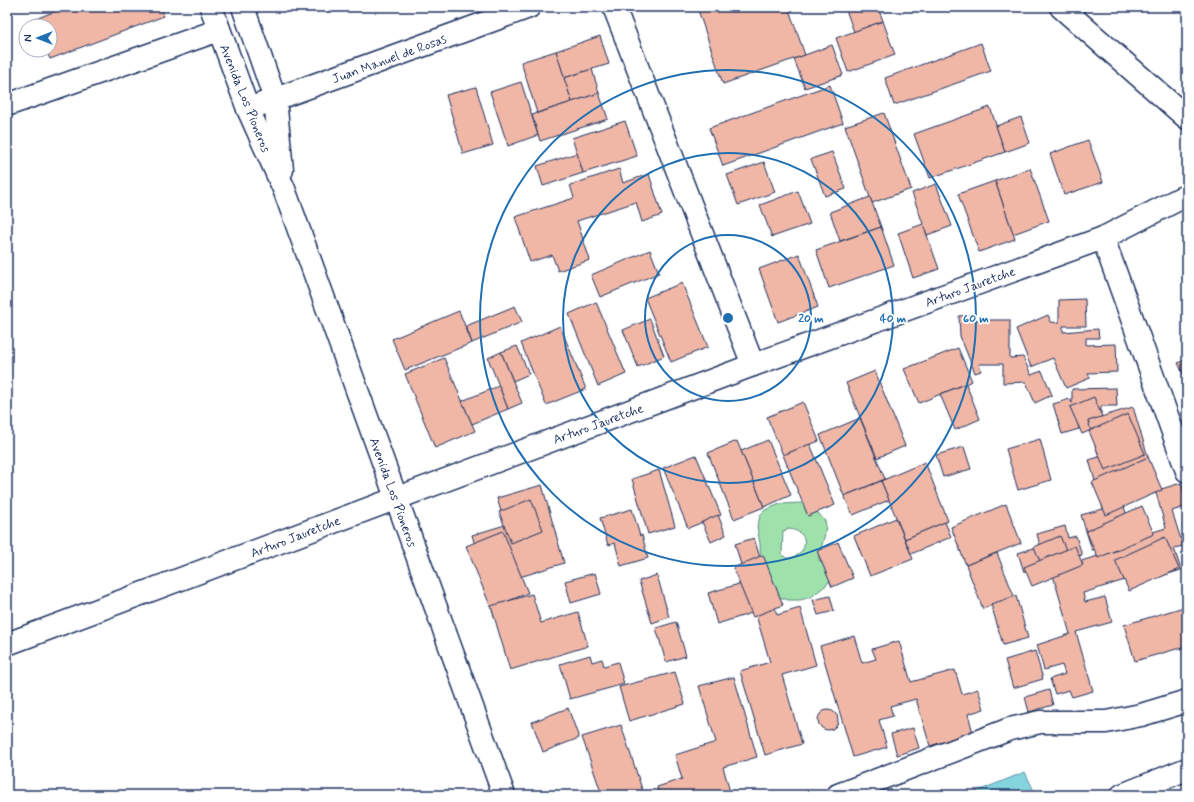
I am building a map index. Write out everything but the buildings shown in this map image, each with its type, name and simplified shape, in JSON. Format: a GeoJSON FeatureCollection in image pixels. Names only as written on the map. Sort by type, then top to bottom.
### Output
{"type":"FeatureCollection","features":[{"type":"Feature","properties":{"kind":"street","name":"Avenida Los Pioneros"},"geometry":{"type":"LineString","coordinates":[[211,7],[248,109],[284,189],[504,795]]}},
{"type":"Feature","properties":{"kind":"street","name":"Avenida Los Pioneros"},"geometry":{"type":"LineString","coordinates":[[243,7],[276,99],[284,189]]}},
{"type":"Feature","properties":{"kind":"street","name":"Juan Manuel de Rosas"},"geometry":{"type":"LineString","coordinates":[[248,109],[529,7]]}},
{"type":"Feature","properties":{"kind":"street"},"geometry":{"type":"LineString","coordinates":[[614,7],[753,365]]}},
{"type":"Feature","properties":{"kind":"street"},"geometry":{"type":"LineString","coordinates":[[1061,7],[1187,118]]}},
{"type":"Feature","properties":{"kind":"street"},"geometry":{"type":"LineString","coordinates":[[7,105],[219,30]]}},
{"type":"Feature","properties":{"kind":"street","name":"Arturo Jauretche"},"geometry":{"type":"LineString","coordinates":[[7,644],[753,365],[1103,238],[1187,196]]}},
{"type":"Feature","properties":{"kind":"street"},"geometry":{"type":"LineString","coordinates":[[1103,238],[1187,471]]}},
{"type":"Feature","properties":{"kind":"street"},"geometry":{"type":"LineString","coordinates":[[838,795],[1010,729],[1040,722],[1106,722],[1141,715],[1187,701]]}},
{"type":"Feature","properties":{"kind":"street"},"geometry":{"type":"LineString","coordinates":[[1122,795],[1187,770]]}},
{"type":"Feature","properties":{"kind":"green space"},"geometry":{"type":"Polygon","coordinates":[[[802,503],[813,507],[825,521],[826,526],[819,560],[827,568],[832,579],[811,597],[800,600],[788,600],[777,596],[761,572],[760,544],[757,526],[761,514],[765,510],[780,504],[802,503]],[[789,529],[783,531],[782,554],[786,558],[793,557],[802,550],[804,540],[802,535],[797,531],[789,529]]]}},
{"type":"Feature","properties":{"kind":"water"},"geometry":{"type":"Polygon","coordinates":[[[1025,772],[1034,791],[1025,795],[968,795],[1025,772]]]}}]}
